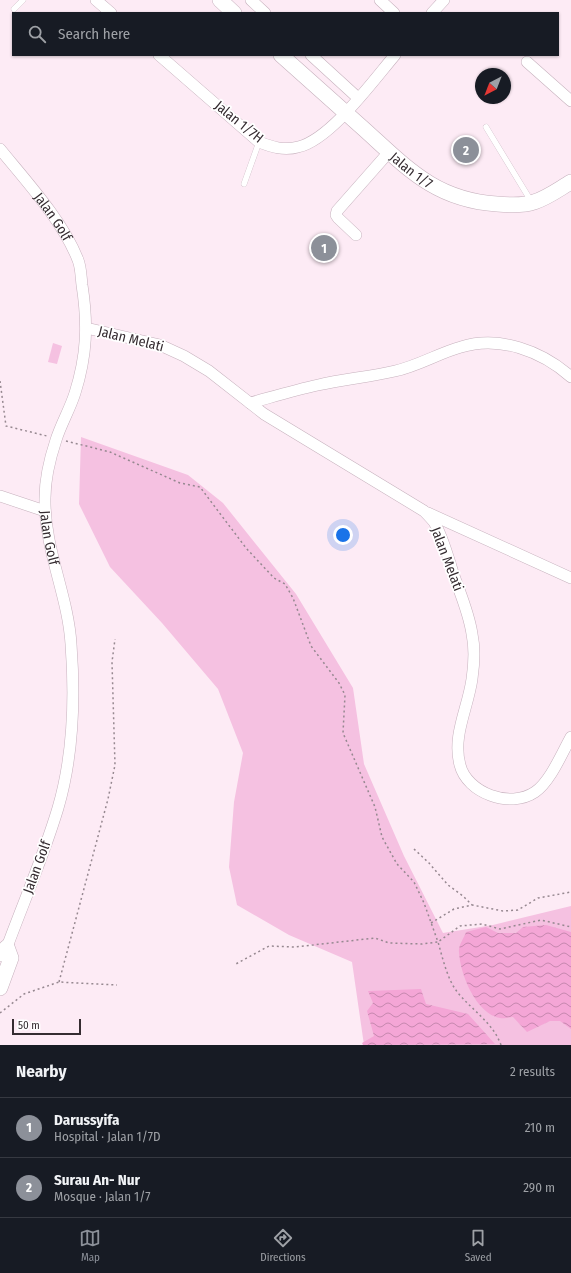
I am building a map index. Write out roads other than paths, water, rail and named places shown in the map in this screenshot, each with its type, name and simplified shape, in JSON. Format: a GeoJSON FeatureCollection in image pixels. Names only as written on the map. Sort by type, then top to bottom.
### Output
{"type":"FeatureCollection","features":[{"type":"Feature","properties":{"kind":"street"},"geometry":{"type":"LineString","coordinates":[[96,0],[110,12]]}},
{"type":"Feature","properties":{"kind":"street"},"geometry":{"type":"LineString","coordinates":[[220,0],[233,12]]}},
{"type":"Feature","properties":{"kind":"street"},"geometry":{"type":"LineString","coordinates":[[251,0],[264,12]]}},
{"type":"Feature","properties":{"kind":"street"},"geometry":{"type":"LineString","coordinates":[[380,0],[393,12]]}},
{"type":"Feature","properties":{"kind":"street"},"geometry":{"type":"LineString","coordinates":[[433,12],[444,0]]}},
{"type":"Feature","properties":{"kind":"street","name":"Jalan 1/7H"},"geometry":{"type":"LineString","coordinates":[[160,56],[259,142],[276,148],[287,149],[305,145],[320,138],[358,98],[394,56]]}},
{"type":"Feature","properties":{"kind":"street","name":"Jalan 1/7"},"geometry":{"type":"LineString","coordinates":[[282,56],[389,152],[425,182],[441,191],[461,199],[484,204],[505,205],[533,203],[571,182]]}},
{"type":"Feature","properties":{"kind":"street"},"geometry":{"type":"LineString","coordinates":[[312,56],[358,98]]}},
{"type":"Feature","properties":{"kind":"street"},"geometry":{"type":"LineString","coordinates":[[527,62],[571,101]]}},
{"type":"Feature","properties":{"kind":"street","name":"Jalan Golf"},"geometry":{"type":"LineString","coordinates":[[0,149],[42,201],[63,233],[78,260],[86,314],[86,345],[82,370],[67,415],[56,439],[49,466],[45,495],[45,511],[52,559],[71,642],[71,725],[66,769],[59,806],[4,950],[11,958],[0,988]]}},
{"type":"Feature","properties":{"kind":"street"},"geometry":{"type":"LineString","coordinates":[[356,235],[338,218],[336,215],[337,211],[389,152]]}},
{"type":"Feature","properties":{"kind":"street","name":"Jalan Melati"},"geometry":{"type":"LineString","coordinates":[[86,328],[160,345],[184,356],[209,371],[250,404],[290,430],[424,511],[434,522],[444,547],[472,634],[472,679],[458,737],[457,750],[464,777],[475,788],[491,796],[522,798],[535,792],[546,780],[571,737]]}},
{"type":"Feature","properties":{"kind":"street"},"geometry":{"type":"LineString","coordinates":[[250,404],[319,385],[363,378],[399,370],[462,346],[484,344],[506,344],[538,353],[571,376]]}},
{"type":"Feature","properties":{"kind":"street"},"geometry":{"type":"LineString","coordinates":[[0,496],[45,511]]}},
{"type":"Feature","properties":{"kind":"street"},"geometry":{"type":"LineString","coordinates":[[424,511],[571,578]]}},
{"type":"Feature","properties":{"kind":"lane"},"geometry":{"type":"LineString","coordinates":[[14,9],[23,0]]}},
{"type":"Feature","properties":{"kind":"lane"},"geometry":{"type":"LineString","coordinates":[[486,127],[533,203]]}},
{"type":"Feature","properties":{"kind":"lane"},"geometry":{"type":"LineString","coordinates":[[244,184],[259,142]]}},
{"type":"Feature","properties":{"kind":"water"},"geometry":{"type":"Polygon","coordinates":[[[546,925],[571,932],[571,1029],[560,1021],[550,1021],[527,1032],[513,1017],[502,1018],[491,1015],[477,1001],[471,992],[462,971],[459,950],[466,932],[486,927],[498,933],[516,933],[523,927],[546,925]]]}},
{"type":"Feature","properties":{"kind":"water"},"geometry":{"type":"Polygon","coordinates":[[[421,989],[426,1004],[468,1014],[495,1044],[363,1045],[362,1043],[374,1036],[367,1011],[373,1003],[368,991],[421,989]]]}},
{"type":"Feature","properties":{"kind":"place","name":"Surau An- Nur"},"geometry":{"type":"Point","coordinates":[466,150]}},
{"type":"Feature","properties":{"kind":"place","name":"Darussyifa"},"geometry":{"type":"Point","coordinates":[324,248]}}]}
